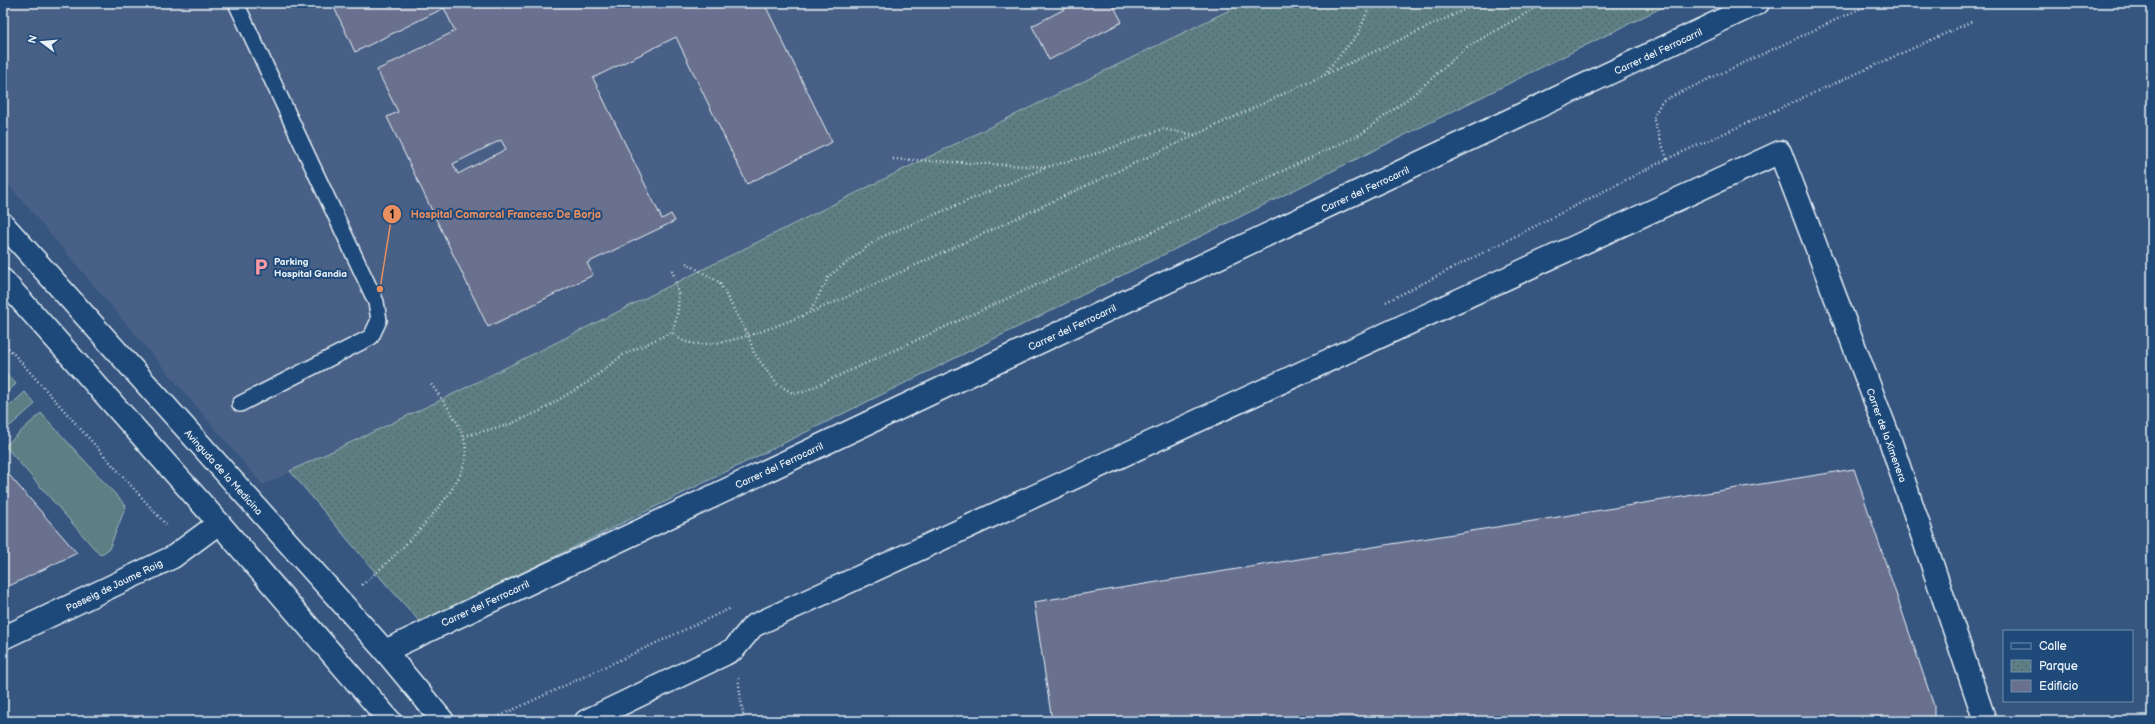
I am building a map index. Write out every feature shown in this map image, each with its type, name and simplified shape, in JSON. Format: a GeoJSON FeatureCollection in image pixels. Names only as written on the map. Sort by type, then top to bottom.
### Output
{"type":"FeatureCollection","features":[{"type":"Feature","properties":{"kind":"street","name":"Carrer del Ferrocarril"},"geometry":{"type":"LineString","coordinates":[[385,651],[1758,3]]}},
{"type":"Feature","properties":{"kind":"street","name":"Carrer de la Ximenera"},"geometry":{"type":"LineString","coordinates":[[586,721],[734,649],[753,626],[1780,152],[1890,440],[1985,721]]}},
{"type":"Feature","properties":{"kind":"street","name":"Avinguda de la Medicina"},"geometry":{"type":"LineString","coordinates":[[3,224],[385,651],[443,721]]}},
{"type":"Feature","properties":{"kind":"street"},"geometry":{"type":"LineString","coordinates":[[3,280],[219,523],[390,721]]}},
{"type":"Feature","properties":{"kind":"street","name":"Passeig de Jaume Roig"},"geometry":{"type":"LineString","coordinates":[[3,638],[173,557],[219,523]]}},
{"type":"Feature","properties":{"kind":"lane"},"geometry":{"type":"LineString","coordinates":[[236,3],[376,302],[379,320],[371,337],[240,404]]}},
{"type":"Feature","properties":{"kind":"path"},"geometry":{"type":"LineString","coordinates":[[1323,76],[1358,34],[1371,3]]}},
{"type":"Feature","properties":{"kind":"path"},"geometry":{"type":"LineString","coordinates":[[672,332],[682,341],[696,344],[715,343],[748,336],[847,297],[1479,3]]}},
{"type":"Feature","properties":{"kind":"path"},"geometry":{"type":"LineString","coordinates":[[686,263],[719,282],[748,336],[754,353],[777,384],[793,393],[803,392],[1152,232],[1361,134],[1414,94],[1467,47],[1544,3]]}},
{"type":"Feature","properties":{"kind":"path"},"geometry":{"type":"LineString","coordinates":[[1667,159],[1653,118],[1662,101],[1872,3]]}},
{"type":"Feature","properties":{"kind":"path"},"geometry":{"type":"LineString","coordinates":[[1385,302],[1667,159],[1973,21]]}},
{"type":"Feature","properties":{"kind":"path"},"geometry":{"type":"LineString","coordinates":[[811,311],[829,276],[879,238],[1047,167],[1098,153],[1162,129],[1197,135]]}},
{"type":"Feature","properties":{"kind":"path"},"geometry":{"type":"LineString","coordinates":[[893,159],[1047,167]]}},
{"type":"Feature","properties":{"kind":"path"},"geometry":{"type":"LineString","coordinates":[[464,436],[508,425],[540,411],[588,382],[623,355],[672,332],[679,306],[679,290],[672,270]]}},
{"type":"Feature","properties":{"kind":"path"},"geometry":{"type":"LineString","coordinates":[[3,342],[186,548]]}},
{"type":"Feature","properties":{"kind":"path"},"geometry":{"type":"LineString","coordinates":[[342,603],[409,542],[452,488],[466,460],[464,436],[431,384]]}},
{"type":"Feature","properties":{"kind":"path"},"geometry":{"type":"LineString","coordinates":[[488,721],[496,720],[734,607]]}},
{"type":"Feature","properties":{"kind":"shaded area"},"geometry":{"type":"Polygon","coordinates":[[[3,3],[1244,3],[896,173],[441,400],[263,485],[3,178],[3,3]]]}},
{"type":"Feature","properties":{"kind":"green space"},"geometry":{"type":"Polygon","coordinates":[[[1244,3],[1667,3],[1665,6],[421,623],[376,573],[290,471],[441,400],[896,173],[1244,3]]]}},
{"type":"Feature","properties":{"kind":"green space"},"geometry":{"type":"Polygon","coordinates":[[[3,369],[16,384],[3,396],[3,369]]]}},
{"type":"Feature","properties":{"kind":"green space"},"geometry":{"type":"Polygon","coordinates":[[[25,392],[35,404],[3,432],[3,412],[25,392]]]}},
{"type":"Feature","properties":{"kind":"green space"},"geometry":{"type":"Polygon","coordinates":[[[41,413],[126,506],[109,549],[100,555],[5,446],[41,413]]]}},
{"type":"Feature","properties":{"kind":"building"},"geometry":{"type":"Polygon","coordinates":[[[332,3],[764,3],[832,142],[747,184],[676,37],[593,78],[662,219],[671,214],[675,221],[587,263],[593,275],[488,327],[387,117],[398,112],[377,70],[455,31],[444,8],[355,52],[332,3]],[[501,140],[453,164],[458,174],[506,149],[501,140]]]}},
{"type":"Feature","properties":{"kind":"building"},"geometry":{"type":"Polygon","coordinates":[[[1076,3],[1112,3],[1122,22],[1049,60],[1032,26],[1076,3]]]}},
{"type":"Feature","properties":{"kind":"building"},"geometry":{"type":"Polygon","coordinates":[[[3,468],[77,553],[3,589],[3,468]]]}},
{"type":"Feature","properties":{"kind":"building"},"geometry":{"type":"Polygon","coordinates":[[[1854,469],[1934,706],[1934,721],[1052,721],[1034,602],[1854,469]]]}},
{"type":"Feature","properties":{"kind":"place","name":"Parking Hospital Gandia"},"geometry":{"type":"Point","coordinates":[261,267]}},
{"type":"Feature","properties":{"kind":"place","name":"Hospital Comarcal Francesc De Borja"},"geometry":{"type":"Point","coordinates":[380,289]}}]}
